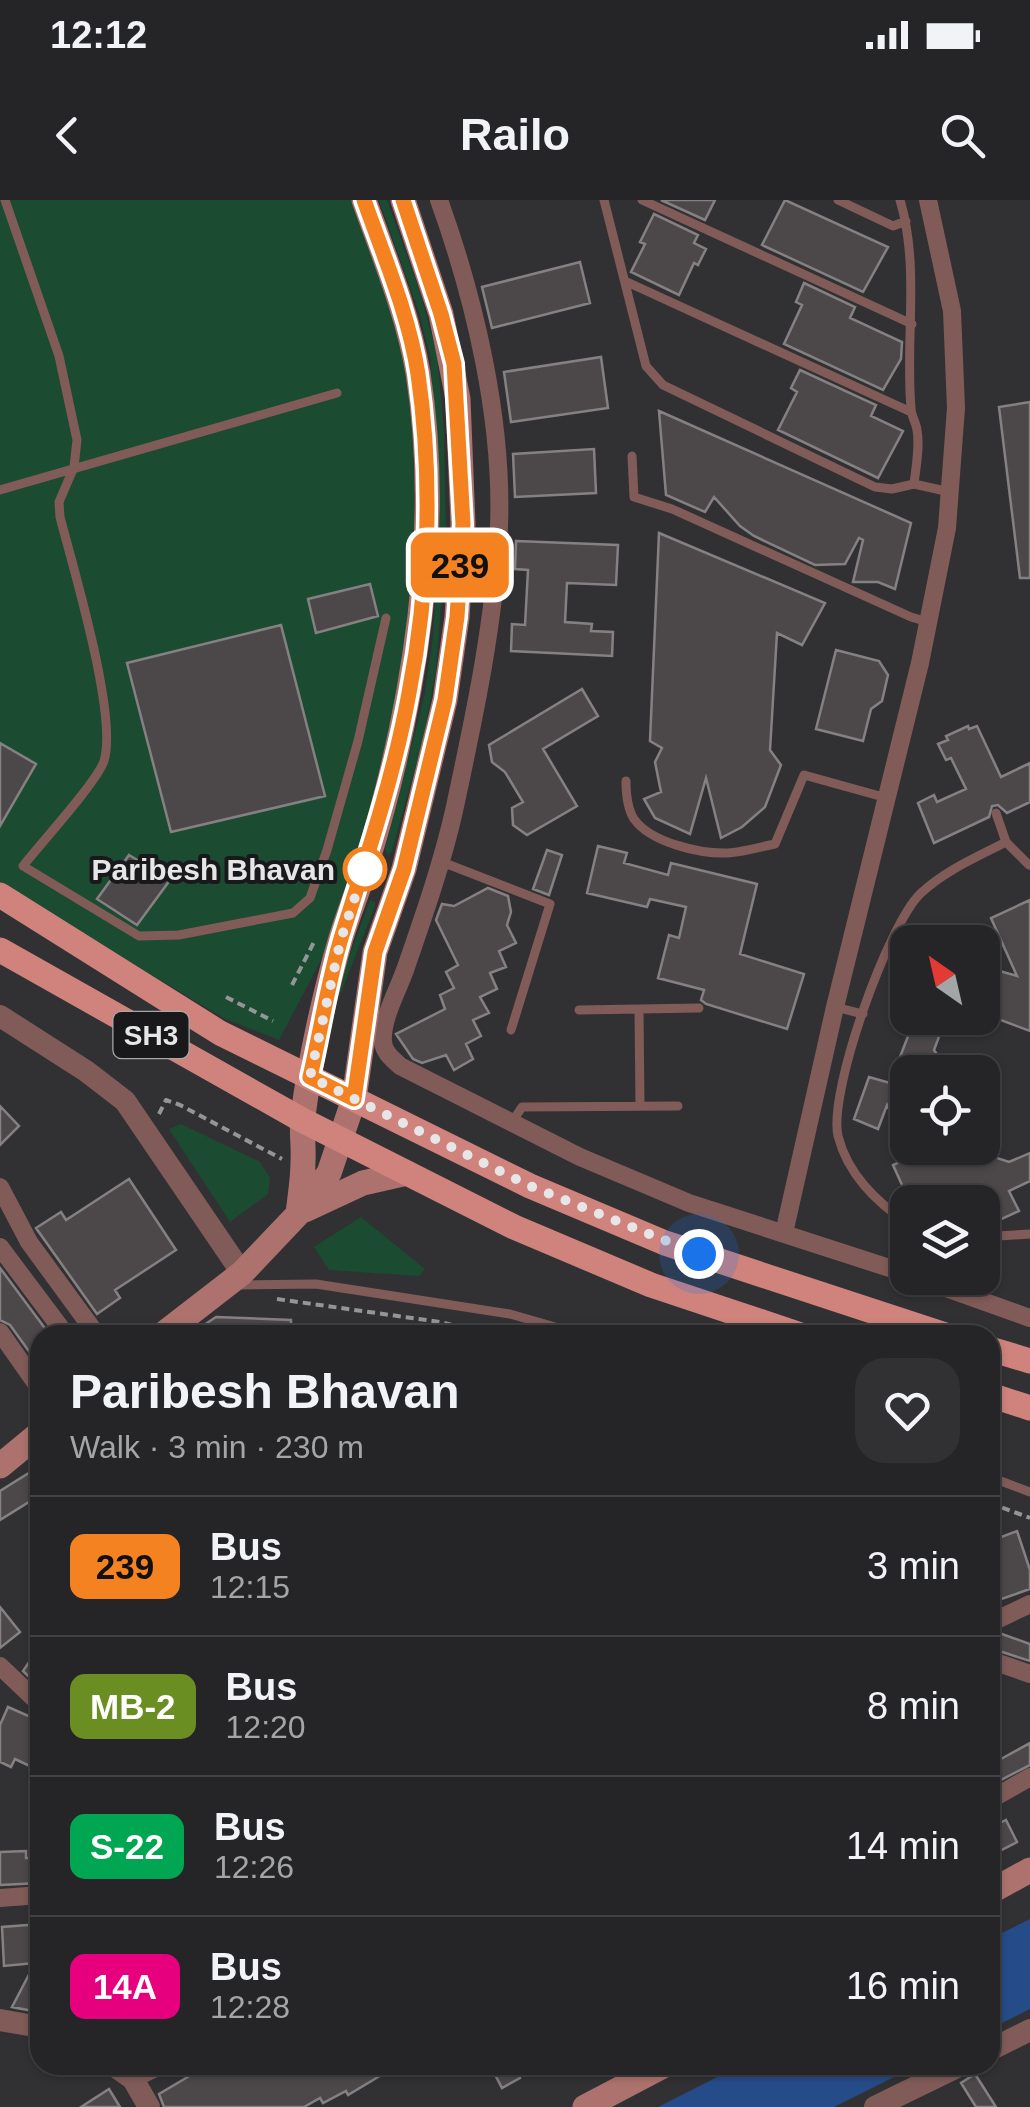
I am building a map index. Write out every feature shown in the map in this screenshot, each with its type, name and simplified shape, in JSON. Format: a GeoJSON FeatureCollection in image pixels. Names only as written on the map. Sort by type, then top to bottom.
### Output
{"type":"FeatureCollection","features":[{"type":"Feature","properties":{"kind":"main road"},"geometry":{"type":"LineString","coordinates":[[298,1214],[302,1120],[310,1077],[341,939],[391,770],[409,694],[421,614],[426,524],[421,402],[406,324],[364,200]]}},
{"type":"Feature","properties":{"kind":"main road"},"geometry":{"type":"LineString","coordinates":[[177,1325],[242,1281],[329,1173],[354,1099],[375,952],[404,869],[445,700],[457,617],[463,524],[454,364],[403,200]]}},
{"type":"Feature","properties":{"kind":"main road","name":"SH3"},"geometry":{"type":"LineString","coordinates":[[0,895],[220,1033],[530,1186],[665,1243],[915,1325]]}},
{"type":"Feature","properties":{"kind":"main road","name":"SH3"},"geometry":{"type":"LineString","coordinates":[[0,950],[302,1120],[514,1227],[651,1285],[771,1325]]}},
{"type":"Feature","properties":{"kind":"main road"},"geometry":{"type":"LineString","coordinates":[[298,1214],[363,1183],[408,1173]]}},
{"type":"Feature","properties":{"kind":"main road"},"geometry":{"type":"LineString","coordinates":[[1000,1352],[1030,1361]]}},
{"type":"Feature","properties":{"kind":"main road"},"geometry":{"type":"LineString","coordinates":[[1000,1398],[1030,1408]]}},
{"type":"Feature","properties":{"kind":"main road"},"geometry":{"type":"LineString","coordinates":[[0,1466],[30,1441]]}},
{"type":"Feature","properties":{"kind":"main road"},"geometry":{"type":"LineString","coordinates":[[1000,1886],[1030,1870]]}},
{"type":"Feature","properties":{"kind":"main road"},"geometry":{"type":"LineString","coordinates":[[585,2107],[646,2075]]}},
{"type":"Feature","properties":{"kind":"street"},"geometry":{"type":"LineString","coordinates":[[439,200],[455,243],[478,334],[496,446],[499,526],[487,642],[453,815],[383,1043],[400,1066],[580,1158],[688,1203],[890,1268]]}},
{"type":"Feature","properties":{"kind":"street"},"geometry":{"type":"LineString","coordinates":[[784,1234],[947,528],[956,408],[952,311],[928,200]]}},
{"type":"Feature","properties":{"kind":"street"},"geometry":{"type":"LineString","coordinates":[[389,912],[422,922]]}},
{"type":"Feature","properties":{"kind":"street"},"geometry":{"type":"LineString","coordinates":[[0,1016],[110,1088],[140,1119],[242,1281]]}},
{"type":"Feature","properties":{"kind":"street"},"geometry":{"type":"LineString","coordinates":[[0,1187],[29,1242],[90,1325]]}},
{"type":"Feature","properties":{"kind":"street"},"geometry":{"type":"LineString","coordinates":[[0,1247],[58,1325]]}},
{"type":"Feature","properties":{"kind":"street"},"geometry":{"type":"LineString","coordinates":[[966,1295],[1030,1318]]}},
{"type":"Feature","properties":{"kind":"street"},"geometry":{"type":"LineString","coordinates":[[0,1332],[30,1375]]}},
{"type":"Feature","properties":{"kind":"street"},"geometry":{"type":"LineString","coordinates":[[1000,1618],[1030,1604]]}},
{"type":"Feature","properties":{"kind":"street"},"geometry":{"type":"LineString","coordinates":[[1000,1664],[1030,1674]]}},
{"type":"Feature","properties":{"kind":"street"},"geometry":{"type":"LineString","coordinates":[[0,1666],[30,1694]]}},
{"type":"Feature","properties":{"kind":"street"},"geometry":{"type":"LineString","coordinates":[[1000,1794],[1030,1777]]}},
{"type":"Feature","properties":{"kind":"street"},"geometry":{"type":"LineString","coordinates":[[0,1898],[30,1896]]}},
{"type":"Feature","properties":{"kind":"street"},"geometry":{"type":"LineString","coordinates":[[0,2020],[30,2025]]}},
{"type":"Feature","properties":{"kind":"street"},"geometry":{"type":"LineString","coordinates":[[1000,2045],[1030,2030]]}},
{"type":"Feature","properties":{"kind":"street"},"geometry":{"type":"LineString","coordinates":[[127,2075],[149,2107]]}},
{"type":"Feature","properties":{"kind":"street"},"geometry":{"type":"LineString","coordinates":[[133,2079],[141,2075]]}},
{"type":"Feature","properties":{"kind":"street"},"geometry":{"type":"LineString","coordinates":[[876,2107],[941,2075]]}},
{"type":"Feature","properties":{"kind":"lane"},"geometry":{"type":"LineString","coordinates":[[5,200],[59,356],[77,440],[74,467],[58,502],[90,632],[105,719],[104,760],[23,866],[140,936],[179,935],[293,913],[310,898],[358,741],[386,618]]}},
{"type":"Feature","properties":{"kind":"lane"},"geometry":{"type":"LineString","coordinates":[[604,200],[646,366],[662,386],[874,487],[892,489],[914,484],[950,492]]}},
{"type":"Feature","properties":{"kind":"lane"},"geometry":{"type":"LineString","coordinates":[[642,200],[912,324]]}},
{"type":"Feature","properties":{"kind":"lane"},"geometry":{"type":"LineString","coordinates":[[838,200],[893,226],[906,221]]}},
{"type":"Feature","properties":{"kind":"lane"},"geometry":{"type":"LineString","coordinates":[[900,200],[906,221],[912,324],[911,412],[917,428],[914,484]]}},
{"type":"Feature","properties":{"kind":"lane"},"geometry":{"type":"LineString","coordinates":[[627,282],[911,412]]}},
{"type":"Feature","properties":{"kind":"lane"},"geometry":{"type":"LineString","coordinates":[[0,490],[337,393]]}},
{"type":"Feature","properties":{"kind":"lane"},"geometry":{"type":"LineString","coordinates":[[632,456],[634,497],[672,509],[910,618],[928,622]]}},
{"type":"Feature","properties":{"kind":"lane"},"geometry":{"type":"LineString","coordinates":[[626,781],[627,802],[635,821],[661,839],[728,853],[775,844],[804,775],[887,798]]}},
{"type":"Feature","properties":{"kind":"lane"},"geometry":{"type":"LineString","coordinates":[[996,813],[1006,842],[1029,865]]}},
{"type":"Feature","properties":{"kind":"lane"},"geometry":{"type":"LineString","coordinates":[[890,1211],[872,1198],[852,1168],[838,1135],[837,1110],[863,1014],[888,947],[921,894],[955,868],[1006,842]]}},
{"type":"Feature","properties":{"kind":"lane"},"geometry":{"type":"LineString","coordinates":[[1029,865],[1030,848]]}},
{"type":"Feature","properties":{"kind":"lane"},"geometry":{"type":"LineString","coordinates":[[440,860],[550,904],[511,1030]]}},
{"type":"Feature","properties":{"kind":"lane"},"geometry":{"type":"LineString","coordinates":[[835,1007],[863,1014]]}},
{"type":"Feature","properties":{"kind":"lane"},"geometry":{"type":"LineString","coordinates":[[579,1010],[700,1008]]}},
{"type":"Feature","properties":{"kind":"lane"},"geometry":{"type":"LineString","coordinates":[[640,1010],[640,1106]]}},
{"type":"Feature","properties":{"kind":"lane"},"geometry":{"type":"LineString","coordinates":[[512,1122],[522,1108],[678,1106]]}},
{"type":"Feature","properties":{"kind":"lane"},"geometry":{"type":"LineString","coordinates":[[1000,1236],[1030,1234]]}},
{"type":"Feature","properties":{"kind":"lane"},"geometry":{"type":"LineString","coordinates":[[242,1281],[316,1284],[510,1314],[548,1325]]}},
{"type":"Feature","properties":{"kind":"lane"},"geometry":{"type":"LineString","coordinates":[[1000,1481],[1030,1492]]}},
{"type":"Feature","properties":{"kind":"path"},"geometry":{"type":"LineString","coordinates":[[292,984],[315,940]]}},
{"type":"Feature","properties":{"kind":"path"},"geometry":{"type":"LineString","coordinates":[[226,997],[274,1021]]}},
{"type":"Feature","properties":{"kind":"path"},"geometry":{"type":"LineString","coordinates":[[154,1140],[166,1100],[290,1164]]}},
{"type":"Feature","properties":{"kind":"path"},"geometry":{"type":"LineString","coordinates":[[242,1281],[280,1302],[452,1325]]}},
{"type":"Feature","properties":{"kind":"path"},"geometry":{"type":"LineString","coordinates":[[1000,1507],[1030,1518]]}},
{"type":"Feature","properties":{"kind":"green space"},"geometry":{"type":"Polygon","coordinates":[[[0,200],[354,200],[401,342],[412,388],[415,528],[402,677],[358,858],[332,939],[279,1040],[225,1019],[0,884],[0,200]]]}},
{"type":"Feature","properties":{"kind":"green space"},"geometry":{"type":"Polygon","coordinates":[[[379,200],[387,200],[421,295],[437,355],[444,431],[446,535],[436,670],[424,735],[388,855],[385,849],[425,693],[439,535],[430,356],[379,200]]]}},
{"type":"Feature","properties":{"kind":"green space"},"geometry":{"type":"Polygon","coordinates":[[[370,900],[375,906],[315,1059],[335,995],[370,900]]]}},
{"type":"Feature","properties":{"kind":"green space"},"geometry":{"type":"Polygon","coordinates":[[[181,1124],[260,1162],[270,1178],[268,1194],[230,1222],[169,1129],[181,1124]]]}},
{"type":"Feature","properties":{"kind":"green space"},"geometry":{"type":"Polygon","coordinates":[[[361,1217],[425,1269],[419,1276],[329,1270],[314,1247],[361,1217]]]}},
{"type":"Feature","properties":{"kind":"water"},"geometry":{"type":"Polygon","coordinates":[[[1030,1919],[1030,2009],[1000,2024],[1000,1934],[1030,1919]]]}},
{"type":"Feature","properties":{"kind":"water"},"geometry":{"type":"Polygon","coordinates":[[[721,2075],[898,2075],[834,2107],[658,2107],[721,2075]]]}},
{"type":"Feature","properties":{"kind":"building"},"geometry":{"type":"Polygon","coordinates":[[[661,200],[715,200],[705,220],[661,200]]]}},
{"type":"Feature","properties":{"kind":"building"},"geometry":{"type":"Polygon","coordinates":[[[785,200],[888,247],[863,292],[762,245],[785,200]]]}},
{"type":"Feature","properties":{"kind":"building"},"geometry":{"type":"Polygon","coordinates":[[[654,214],[698,235],[694,243],[706,249],[698,265],[694,263],[679,295],[631,272],[654,214]]]}},
{"type":"Feature","properties":{"kind":"building"},"geometry":{"type":"Polygon","coordinates":[[[580,262],[590,303],[492,328],[482,287],[580,262]]]}},
{"type":"Feature","properties":{"kind":"building"},"geometry":{"type":"Polygon","coordinates":[[[804,283],[855,307],[850,318],[902,342],[901,359],[883,390],[784,344],[802,305],[796,302],[804,283]]]}},
{"type":"Feature","properties":{"kind":"building"},"geometry":{"type":"Polygon","coordinates":[[[601,357],[608,408],[511,422],[504,372],[601,357]]]}},
{"type":"Feature","properties":{"kind":"building"},"geometry":{"type":"Polygon","coordinates":[[[800,370],[876,405],[871,416],[903,431],[878,478],[778,430],[797,392],[791,388],[800,370]]]}},
{"type":"Feature","properties":{"kind":"building"},"geometry":{"type":"Polygon","coordinates":[[[1030,402],[1030,578],[1020,578],[999,407],[1030,402]]]}},
{"type":"Feature","properties":{"kind":"building"},"geometry":{"type":"Polygon","coordinates":[[[659,411],[911,523],[895,589],[878,582],[853,582],[863,540],[859,538],[845,564],[815,565],[754,536],[714,497],[705,512],[666,495],[659,411]]]}},
{"type":"Feature","properties":{"kind":"building"},"geometry":{"type":"Polygon","coordinates":[[[594,449],[596,493],[515,497],[513,454],[594,449]]]}},
{"type":"Feature","properties":{"kind":"building"},"geometry":{"type":"Polygon","coordinates":[[[659,533],[825,603],[802,645],[777,633],[770,750],[781,765],[765,807],[742,827],[721,838],[706,778],[690,834],[655,818],[644,799],[661,792],[655,762],[662,748],[650,741],[659,533]]]}},
{"type":"Feature","properties":{"kind":"building"},"geometry":{"type":"Polygon","coordinates":[[[516,541],[618,545],[616,585],[567,583],[565,622],[592,624],[591,631],[613,632],[612,656],[511,651],[512,624],[525,625],[528,570],[515,569],[516,541]]]}},
{"type":"Feature","properties":{"kind":"building"},"geometry":{"type":"Polygon","coordinates":[[[370,584],[378,616],[316,633],[308,599],[370,584]]]}},
{"type":"Feature","properties":{"kind":"building"},"geometry":{"type":"Polygon","coordinates":[[[281,625],[325,796],[171,832],[127,663],[281,625]]]}},
{"type":"Feature","properties":{"kind":"building"},"geometry":{"type":"Polygon","coordinates":[[[836,650],[879,661],[888,675],[882,701],[871,709],[863,741],[816,729],[836,650]]]}},
{"type":"Feature","properties":{"kind":"building"},"geometry":{"type":"Polygon","coordinates":[[[582,689],[598,716],[543,749],[577,806],[527,835],[513,825],[512,808],[523,802],[505,772],[492,762],[489,745],[582,689]]]}},
{"type":"Feature","properties":{"kind":"building"},"geometry":{"type":"Polygon","coordinates":[[[968,726],[977,726],[1001,777],[1030,763],[1030,802],[1007,813],[998,805],[992,806],[989,817],[934,843],[918,803],[934,795],[937,802],[966,789],[951,758],[946,760],[938,744],[968,726]]]}},
{"type":"Feature","properties":{"kind":"building"},"geometry":{"type":"Polygon","coordinates":[[[0,743],[36,764],[0,826],[0,743]]]}},
{"type":"Feature","properties":{"kind":"building"},"geometry":{"type":"Polygon","coordinates":[[[598,846],[627,853],[624,863],[668,875],[671,863],[757,884],[740,954],[804,974],[787,1029],[706,1004],[701,1000],[704,990],[658,978],[669,935],[679,938],[686,907],[650,899],[647,907],[587,893],[598,846]]]}},
{"type":"Feature","properties":{"kind":"building"},"geometry":{"type":"Polygon","coordinates":[[[547,850],[562,855],[549,895],[533,889],[547,850]]]}},
{"type":"Feature","properties":{"kind":"building"},"geometry":{"type":"Polygon","coordinates":[[[129,855],[170,880],[137,925],[97,899],[129,855]]]}},
{"type":"Feature","properties":{"kind":"building"},"geometry":{"type":"Polygon","coordinates":[[[488,888],[508,896],[511,912],[507,925],[516,943],[499,951],[506,967],[490,973],[497,989],[480,997],[489,1013],[473,1020],[481,1036],[466,1044],[473,1059],[454,1070],[446,1055],[422,1063],[413,1059],[396,1034],[445,1009],[440,995],[454,988],[446,972],[458,965],[436,920],[442,904],[454,906],[488,888]]]}},
{"type":"Feature","properties":{"kind":"building"},"geometry":{"type":"Polygon","coordinates":[[[1030,900],[1030,1031],[1000,1020],[1000,971],[1017,976],[1000,938],[1000,925],[994,925],[991,918],[1030,900]]]}},
{"type":"Feature","properties":{"kind":"building"},"geometry":{"type":"Polygon","coordinates":[[[908,1035],[940,1035],[934,1050],[937,1055],[901,1055],[908,1035]]]}},
{"type":"Feature","properties":{"kind":"building"},"geometry":{"type":"Polygon","coordinates":[[[869,1077],[890,1083],[890,1111],[887,1105],[878,1129],[854,1119],[869,1077]]]}},
{"type":"Feature","properties":{"kind":"building"},"geometry":{"type":"Polygon","coordinates":[[[0,1106],[19,1126],[0,1145],[0,1106]]]}},
{"type":"Feature","properties":{"kind":"building"},"geometry":{"type":"Polygon","coordinates":[[[1030,1153],[1030,1181],[1009,1191],[1019,1211],[1000,1220],[1000,1185],[902,1185],[893,1165],[1000,1165],[1000,1159],[1009,1162],[1030,1153]]]}},
{"type":"Feature","properties":{"kind":"building"},"geometry":{"type":"Polygon","coordinates":[[[129,1179],[176,1250],[115,1290],[120,1298],[97,1314],[36,1228],[61,1212],[66,1220],[129,1179]]]}},
{"type":"Feature","properties":{"kind":"building"},"geometry":{"type":"Polygon","coordinates":[[[0,1268],[43,1325],[30,1325],[30,1353],[10,1325],[0,1320],[0,1268]]]}},
{"type":"Feature","properties":{"kind":"building"},"geometry":{"type":"Polygon","coordinates":[[[216,1317],[291,1320],[291,1325],[204,1325],[216,1317]]]}},
{"type":"Feature","properties":{"kind":"building"},"geometry":{"type":"Polygon","coordinates":[[[30,1472],[30,1501],[0,1520],[0,1491],[30,1472]]]}},
{"type":"Feature","properties":{"kind":"building"},"geometry":{"type":"Polygon","coordinates":[[[1017,1531],[1030,1570],[1030,1589],[1000,1600],[1000,1537],[1017,1531]]]}},
{"type":"Feature","properties":{"kind":"building"},"geometry":{"type":"Polygon","coordinates":[[[0,1607],[20,1632],[0,1648],[0,1607]]]}},
{"type":"Feature","properties":{"kind":"building"},"geometry":{"type":"Polygon","coordinates":[[[1000,1633],[1030,1644],[1030,1661],[1000,1651],[1000,1633]]]}},
{"type":"Feature","properties":{"kind":"building"},"geometry":{"type":"Polygon","coordinates":[[[8,1707],[30,1717],[30,1766],[15,1759],[11,1767],[0,1762],[0,1725],[8,1707]]]}},
{"type":"Feature","properties":{"kind":"building"},"geometry":{"type":"Polygon","coordinates":[[[1030,1743],[1030,1765],[1000,1780],[1000,1760],[1030,1743]]]}},
{"type":"Feature","properties":{"kind":"building"},"geometry":{"type":"Polygon","coordinates":[[[1006,1820],[1017,1842],[1000,1851],[1000,1823],[1006,1820]]]}},
{"type":"Feature","properties":{"kind":"building"},"geometry":{"type":"Polygon","coordinates":[[[26,1851],[26,1858],[30,1858],[30,1884],[0,1885],[0,1852],[26,1851]]]}},
{"type":"Feature","properties":{"kind":"building"},"geometry":{"type":"Polygon","coordinates":[[[30,1925],[30,1963],[4,1966],[2,1927],[30,1925]]]}},
{"type":"Feature","properties":{"kind":"building"},"geometry":{"type":"Polygon","coordinates":[[[30,1973],[30,2010],[12,2007],[30,1973]]]}},
{"type":"Feature","properties":{"kind":"building"},"geometry":{"type":"Polygon","coordinates":[[[191,2075],[381,2075],[348,2095],[346,2091],[323,2103],[320,2098],[304,2107],[164,2107],[159,2094],[191,2075]]]}},
{"type":"Feature","properties":{"kind":"building"},"geometry":{"type":"Polygon","coordinates":[[[495,2075],[518,2075],[520,2078],[502,2088],[495,2075]]]}},
{"type":"Feature","properties":{"kind":"building"},"geometry":{"type":"Polygon","coordinates":[[[976,2075],[996,2107],[976,2107],[961,2083],[976,2075]]]}},
{"type":"Feature","properties":{"kind":"building"},"geometry":{"type":"Polygon","coordinates":[[[109,2089],[120,2107],[81,2107],[109,2089]]]}},
{"type":"Feature","properties":{"kind":"bus line","name":"239"},"geometry":{"type":"LineString","coordinates":[[364,200],[398,298],[417,371],[426,524],[421,614],[409,694],[368,858],[341,939],[310,1077],[354,1099],[375,952],[404,869],[445,700],[457,617],[463,524],[454,364],[403,200]]}},
{"type":"Feature","properties":{"kind":"place","name":"Paribesh Bhavan"},"geometry":{"type":"Point","coordinates":[365,869]}},
{"type":"Feature","properties":{"kind":"route"},"geometry":{"type":"LineString","coordinates":[[365,869],[368,858],[341,939],[310,1077],[530,1186],[699,1254]]}}]}
